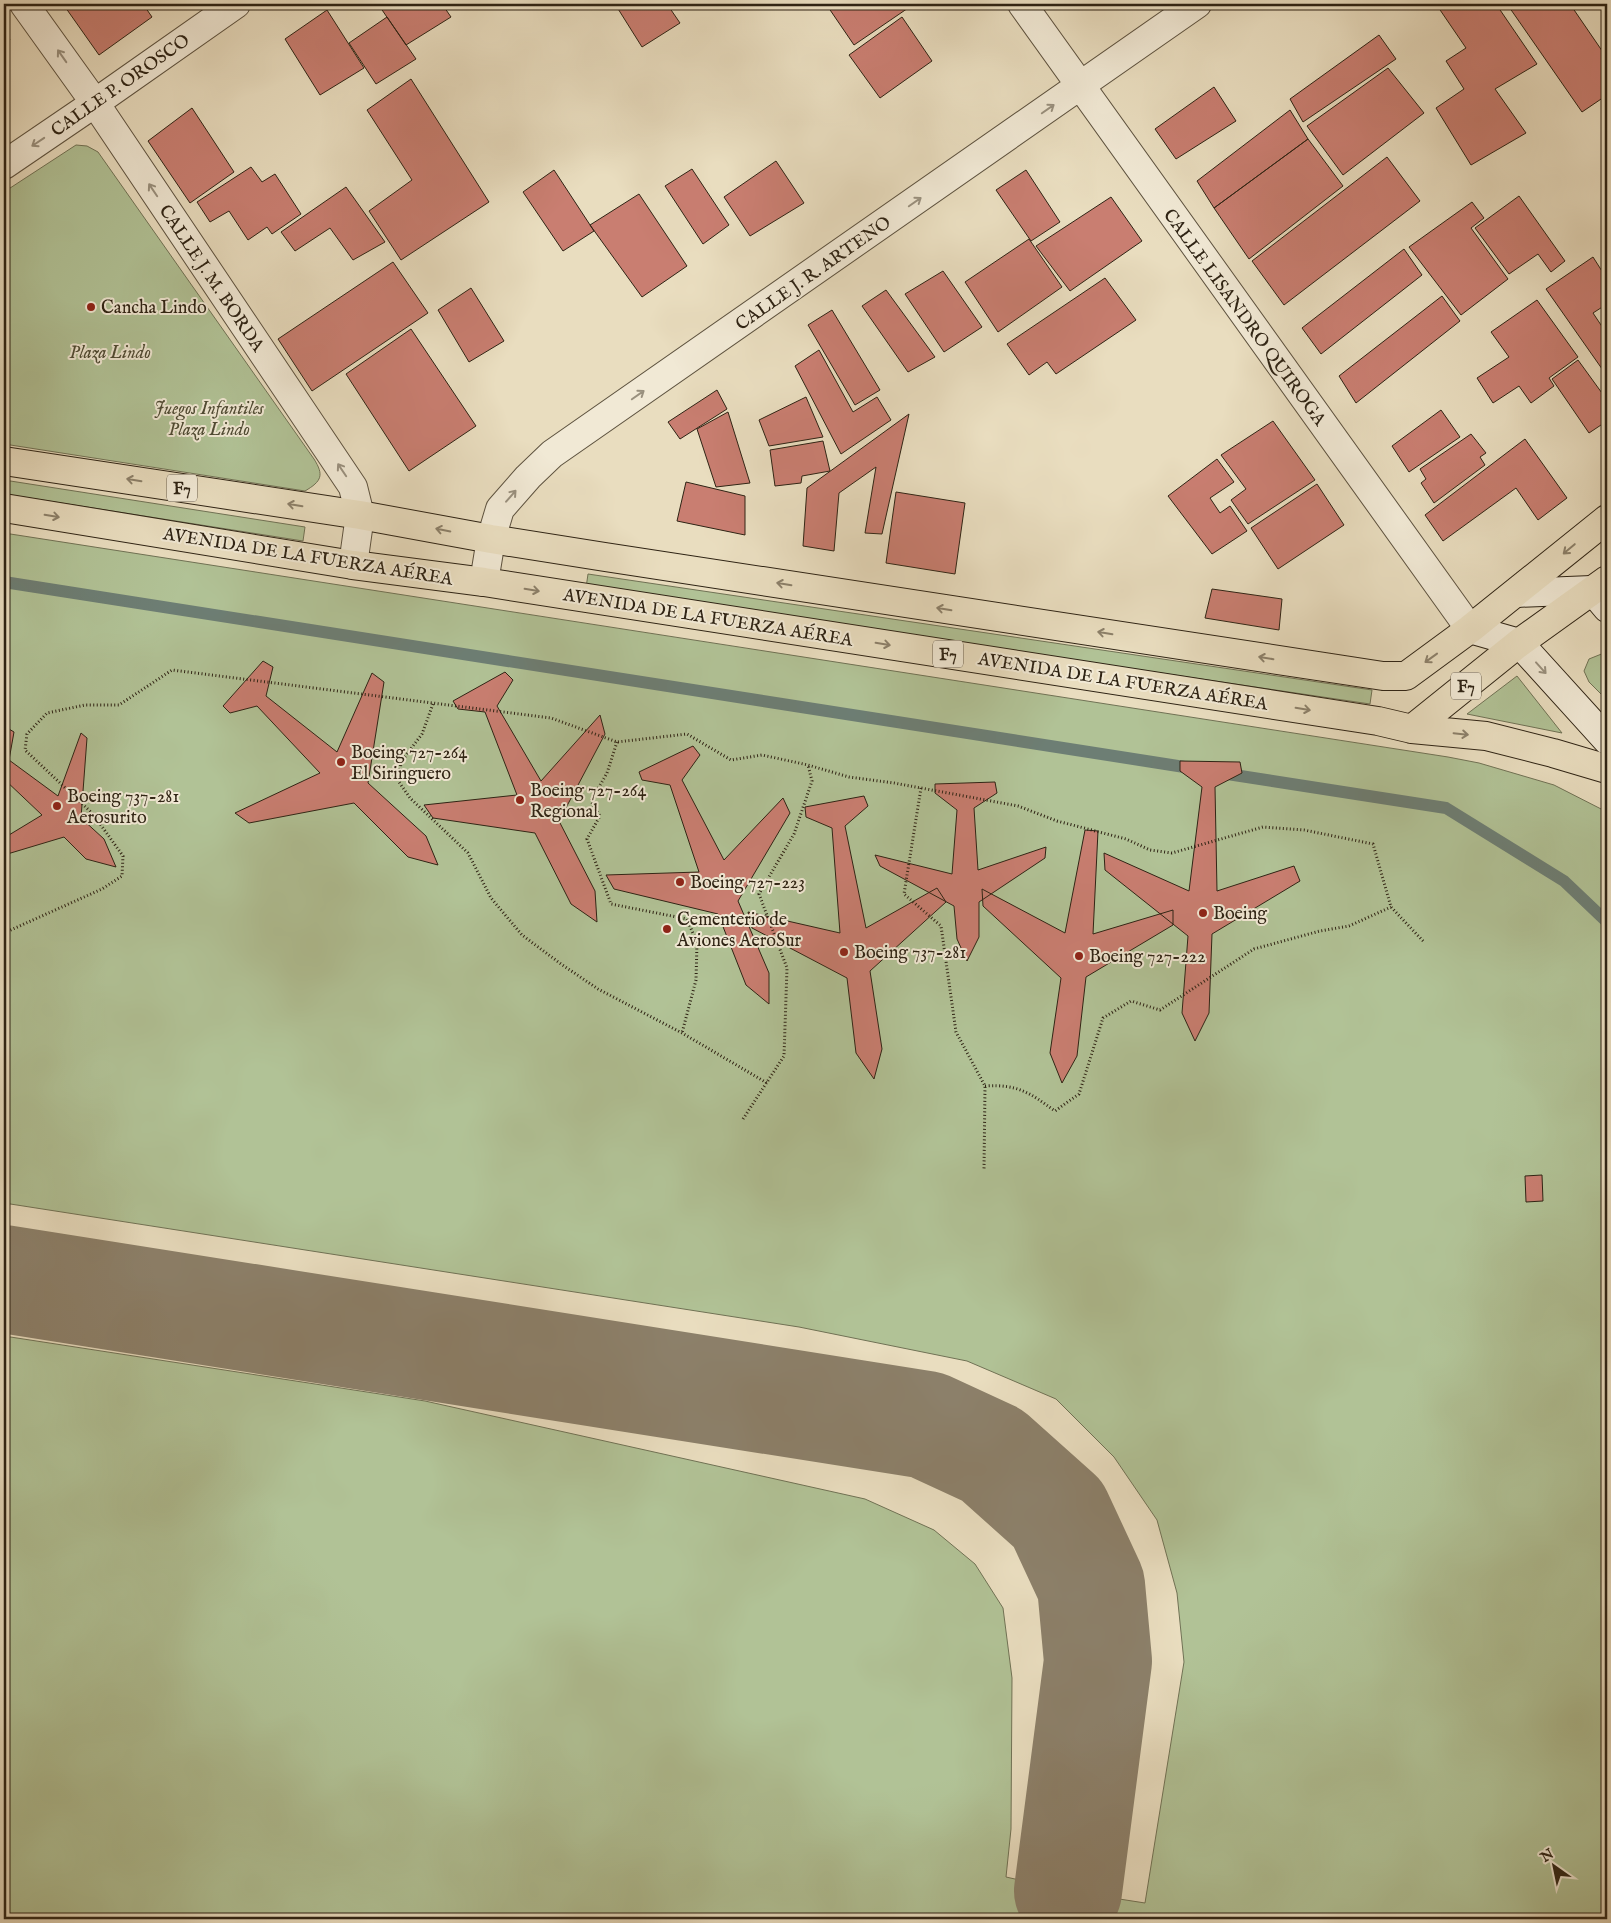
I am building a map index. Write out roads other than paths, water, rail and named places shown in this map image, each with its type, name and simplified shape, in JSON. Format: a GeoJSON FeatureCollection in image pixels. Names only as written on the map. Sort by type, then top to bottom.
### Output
{"type":"FeatureCollection","features":[{"type":"Feature","properties":{"kind":"highway","name":"F7"},"geometry":{"type":"LineString","coordinates":[[4,461],[360,515],[491,539],[1383,676],[1406,676],[1470,630],[1607,519]]}},
{"type":"Feature","properties":{"kind":"highway","name":"AVENIDA DE LA FUERZA AÉREA"},"geometry":{"type":"LineString","coordinates":[[4,508],[353,565],[484,582],[1368,719],[1412,728],[1486,736],[1607,769]]}},
{"type":"Feature","properties":{"kind":"highway","name":"F7"},"geometry":{"type":"LineString","coordinates":[[1412,728],[1519,643],[1602,592]]}},
{"type":"Feature","properties":{"kind":"street","name":"CALLE J. M. BORDA"},"geometry":{"type":"LineString","coordinates":[[24,4],[95,103],[353,487],[360,515],[353,565]]}},
{"type":"Feature","properties":{"kind":"street","name":"CALLE P. OROSCO"},"geometry":{"type":"LineString","coordinates":[[4,164],[236,4]]}},
{"type":"Feature","properties":{"kind":"street","name":"CALLE LISANDRO QUIROGA"},"geometry":{"type":"LineString","coordinates":[[1022,4],[1470,630]]}},
{"type":"Feature","properties":{"kind":"street","name":"CALLE J. R. ARTENO"},"geometry":{"type":"LineString","coordinates":[[484,582],[491,539],[500,509],[528,477],[552,454],[1197,4]]}},
{"type":"Feature","properties":{"kind":"street"},"geometry":{"type":"LineString","coordinates":[[1516,593],[1602,592]]}},
{"type":"Feature","properties":{"kind":"street"},"geometry":{"type":"LineString","coordinates":[[1470,630],[1519,643],[1607,740]]}},
{"type":"Feature","properties":{"kind":"waterway"},"geometry":{"type":"LineString","coordinates":[[4,582],[1197,769]]}},
{"type":"Feature","properties":{"kind":"waterway"},"geometry":{"type":"LineString","coordinates":[[1221,773],[1446,808],[1564,881],[1607,922]]}},
{"type":"Feature","properties":{"kind":"place","name":"Cancha Lindo"},"geometry":{"type":"Point","coordinates":[91,307]}},
{"type":"Feature","properties":{"kind":"place","name":"Boeing 727-264 El Siringuero"},"geometry":{"type":"Point","coordinates":[341,762]}},
{"type":"Feature","properties":{"kind":"place","name":"Boeing 727-264 Regional"},"geometry":{"type":"Point","coordinates":[520,800]}},
{"type":"Feature","properties":{"kind":"place","name":"Boeing 737-281 Aerosurito"},"geometry":{"type":"Point","coordinates":[57,806]}},
{"type":"Feature","properties":{"kind":"place","name":"Boeing 727-223"},"geometry":{"type":"Point","coordinates":[680,882]}},
{"type":"Feature","properties":{"kind":"place","name":"Boeing"},"geometry":{"type":"Point","coordinates":[1203,913]}},
{"type":"Feature","properties":{"kind":"place","name":"Cementerio de Aviones AeroSur"},"geometry":{"type":"Point","coordinates":[667,929]}},
{"type":"Feature","properties":{"kind":"place","name":"Boeing 737-281"},"geometry":{"type":"Point","coordinates":[844,952]}},
{"type":"Feature","properties":{"kind":"place","name":"Boeing 727-222"},"geometry":{"type":"Point","coordinates":[1079,956]}},
{"type":"Feature","properties":{"kind":"park label","name":"Plaza Lindo"},"geometry":{"type":"Point","coordinates":[110,352]}},
{"type":"Feature","properties":{"kind":"park label","name":"Juegos Infantiles Plaza Lindo"},"geometry":{"type":"Point","coordinates":[209,418]}}]}
